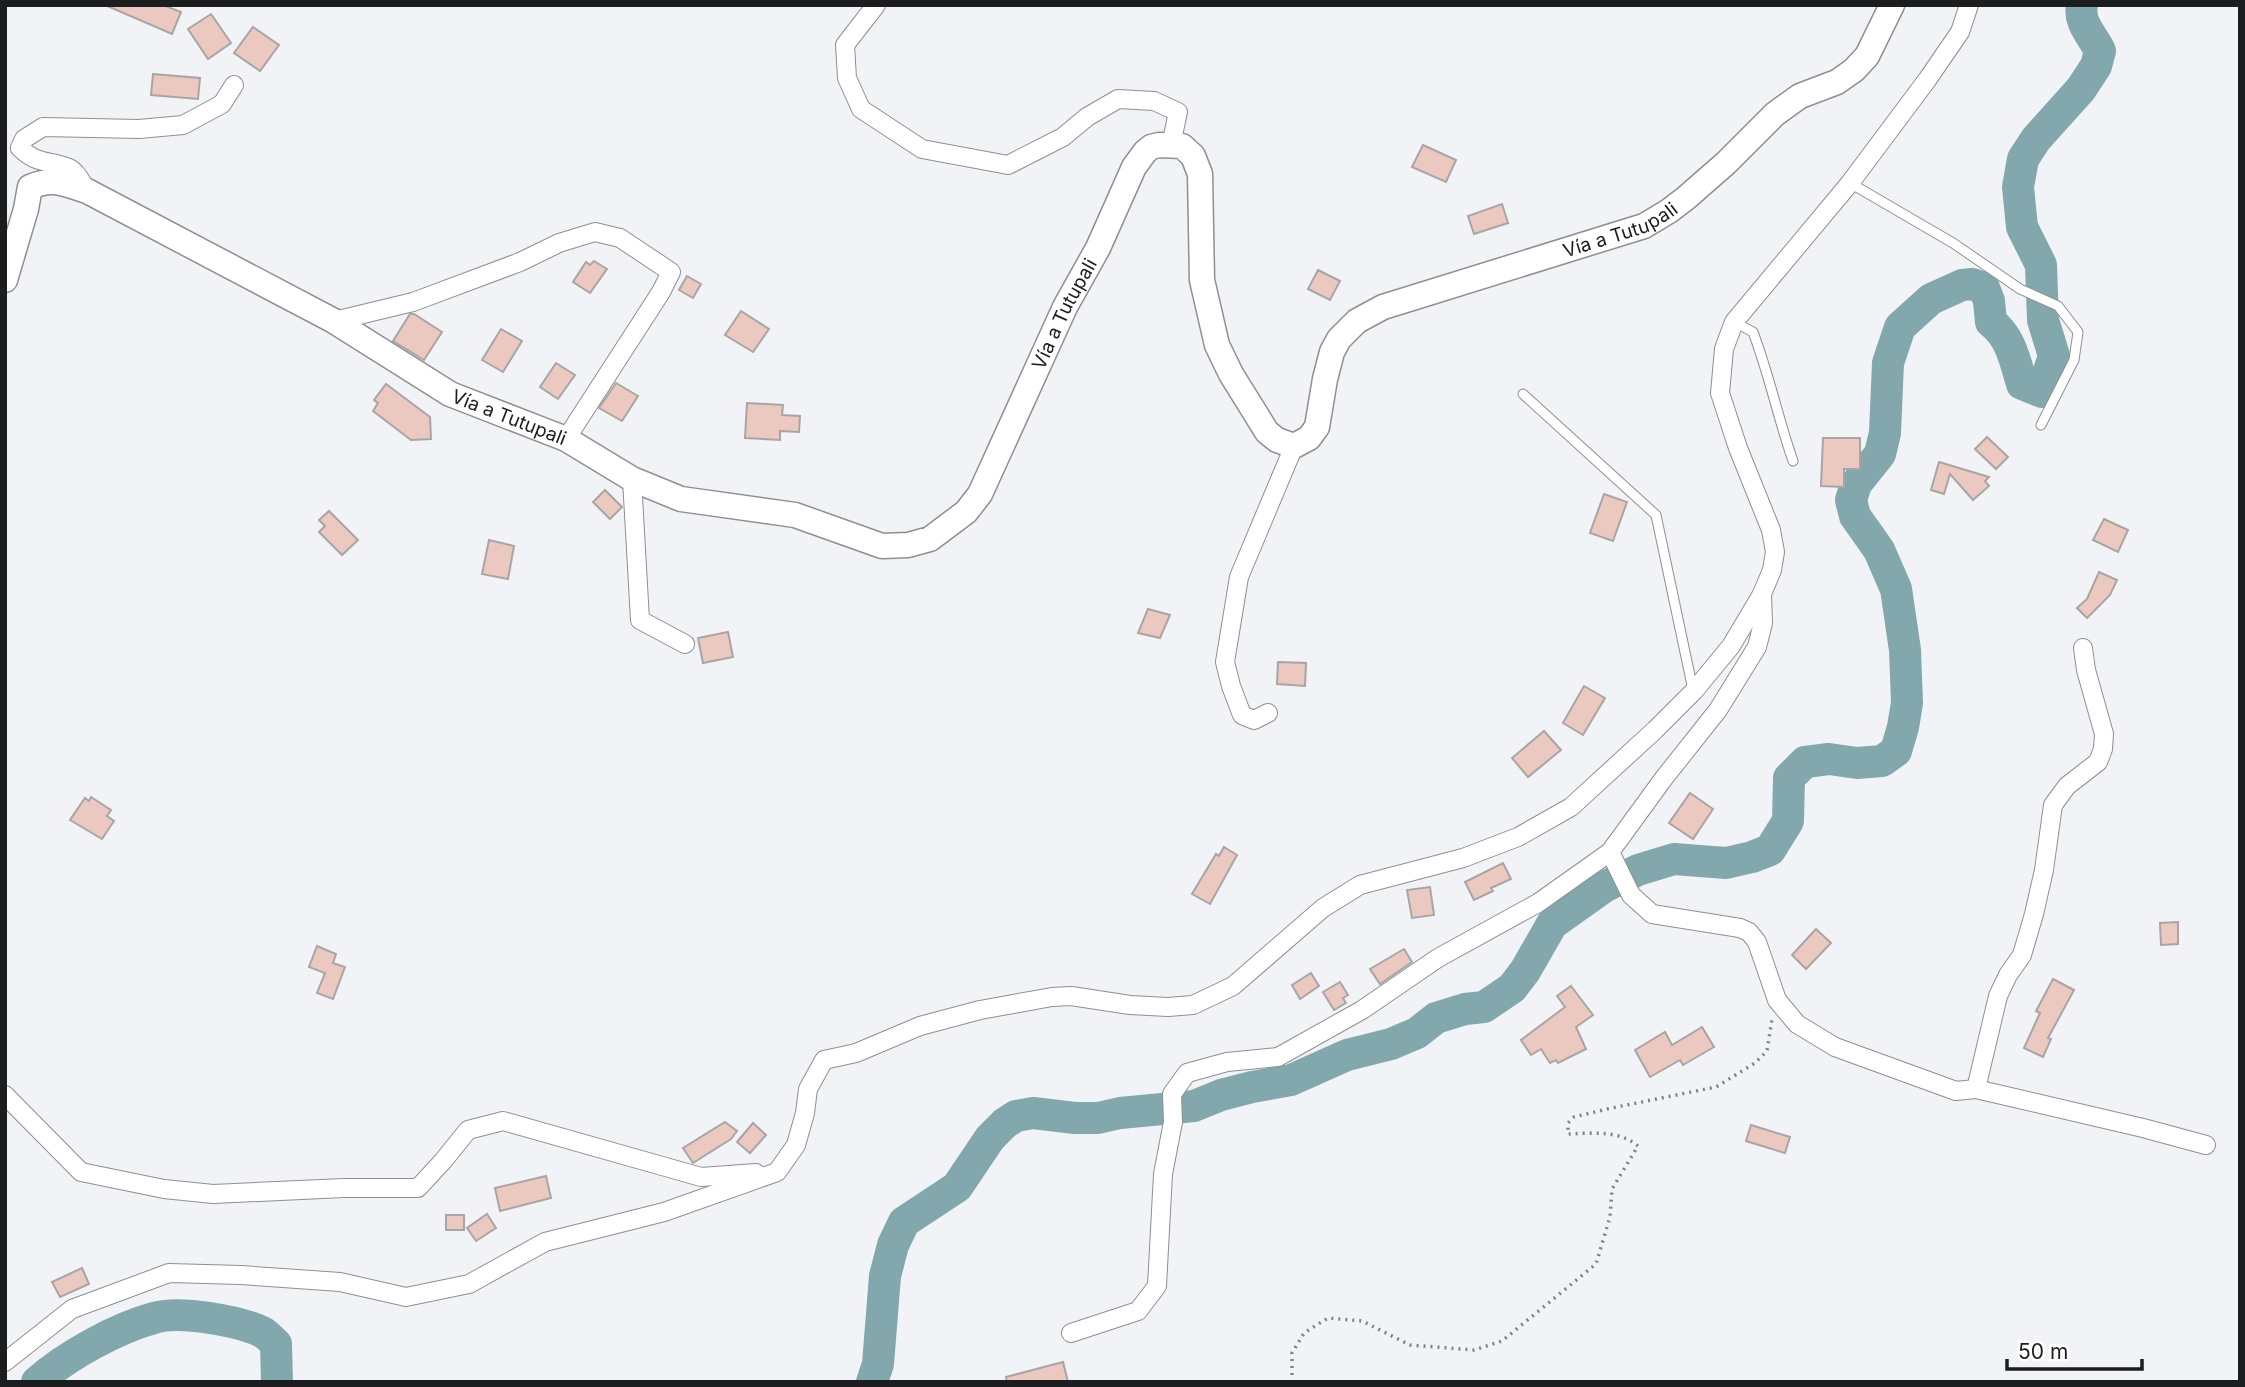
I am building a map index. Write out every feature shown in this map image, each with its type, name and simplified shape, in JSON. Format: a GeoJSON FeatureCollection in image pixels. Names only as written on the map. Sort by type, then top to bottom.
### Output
{"type":"FeatureCollection","features":[{"type":"Feature","properties":{"kind":"street"},"geometry":{"type":"LineString","coordinates":[[876,5],[845,45],[847,78],[861,108],[922,149],[1008,165],[1063,137],[1087,117],[1118,99],[1154,101],[1178,112],[1171,145],[1182,146],[1188,150],[1200,174],[1202,280],[1217,345],[1231,374],[1267,432],[1276,440],[1294,446],[1239,577],[1225,662],[1241,715],[1254,720],[1268,713]]}},
{"type":"Feature","properties":{"kind":"street","name":"Vía a Tutupali"},"geometry":{"type":"LineString","coordinates":[[1294,446],[1310,438],[1317,427],[1332,352],[1339,339],[1357,321],[1382,307],[1644,226],[1669,211],[1726,163],[1775,114],[1800,96],[1837,82],[1854,70],[1867,56],[1892,5]]}},
{"type":"Feature","properties":{"kind":"street"},"geometry":{"type":"LineString","coordinates":[[5,1362],[72,1309],[169,1273],[340,1282],[406,1297],[469,1284],[545,1241],[664,1212],[777,1172],[796,1145],[805,1114],[808,1089],[824,1060],[856,1053],[920,1026],[981,1010],[1052,997],[1072,996],[1130,1005],[1193,1005],[1233,986],[1323,908],[1360,885],[1463,858],[1518,837],[1571,807],[1693,691],[1731,646],[1762,594],[1772,570],[1775,552],[1771,530],[1720,393],[1724,349],[1734,322],[1850,183],[1927,80],[1960,32],[1969,5]]}},
{"type":"Feature","properties":{"kind":"street"},"geometry":{"type":"LineString","coordinates":[[87,191],[71,169],[28,156],[20,148],[24,139],[43,127],[139,129],[183,125],[222,104],[234,85]]}},
{"type":"Feature","properties":{"kind":"street","name":"Vía a Tutupali"},"geometry":{"type":"LineString","coordinates":[[5,280],[30,187],[44,181],[56,181],[87,191],[334,321],[450,394],[566,439],[632,479],[681,499],[795,515],[882,546],[908,545],[930,538],[966,512],[980,494],[1065,307],[1098,248],[1139,159],[1151,147],[1171,145]]}},
{"type":"Feature","properties":{"kind":"street"},"geometry":{"type":"LineString","coordinates":[[334,321],[413,302],[520,262],[559,243],[595,232],[620,238],[671,272],[661,292],[566,439]]}},
{"type":"Feature","properties":{"kind":"street"},"geometry":{"type":"LineString","coordinates":[[632,479],[640,620],[685,644]]}},
{"type":"Feature","properties":{"kind":"street"},"geometry":{"type":"LineString","coordinates":[[1071,1333],[1138,1311],[1157,1286],[1163,1174],[1173,1122],[1172,1094],[1187,1073],[1227,1062],[1278,1057],[1362,1010],[1438,958],[1614,859],[1664,778],[1718,710],[1757,648],[1763,623],[1762,594]]}},
{"type":"Feature","properties":{"kind":"street"},"geometry":{"type":"LineString","coordinates":[[1976,1089],[1998,996],[2022,955],[2035,914],[2053,805],[2067,786],[2098,762],[2103,749],[2104,734],[2086,670],[2083,648]]}},
{"type":"Feature","properties":{"kind":"street"},"geometry":{"type":"LineString","coordinates":[[1614,859],[1631,895],[1652,914],[1740,928],[1749,932],[1757,942],[1777,1000],[1797,1024],[1835,1047],[1956,1091],[1976,1089],[2206,1145]]}},
{"type":"Feature","properties":{"kind":"street"},"geometry":{"type":"LineString","coordinates":[[5,1095],[81,1172],[163,1189],[213,1194],[344,1188],[418,1188],[468,1130],[503,1121],[701,1177],[777,1172]]}},
{"type":"Feature","properties":{"kind":"lane"},"geometry":{"type":"LineString","coordinates":[[1850,183],[1953,243],[2020,289],[2057,306],[2078,332],[2074,360],[2041,425]]}},
{"type":"Feature","properties":{"kind":"lane"},"geometry":{"type":"LineString","coordinates":[[1734,322],[1753,332],[1793,461]]}},
{"type":"Feature","properties":{"kind":"lane"},"geometry":{"type":"LineString","coordinates":[[1523,394],[1656,515],[1693,691]]}},
{"type":"Feature","properties":{"kind":"path"},"geometry":{"type":"LineString","coordinates":[[1292,1382],[1292,1353],[1304,1333],[1328,1318],[1362,1321],[1410,1345],[1474,1350],[1502,1341],[1596,1264],[1610,1217],[1612,1188],[1638,1146],[1628,1138],[1608,1134],[1568,1134],[1568,1123],[1574,1117],[1716,1087],[1755,1063],[1767,1051],[1777,1000]]}},
{"type":"Feature","properties":{"kind":"building"},"geometry":{"type":"Polygon","coordinates":[[[105,5],[163,5],[181,12],[172,34],[105,5]]]}},
{"type":"Feature","properties":{"kind":"building"},"geometry":{"type":"Polygon","coordinates":[[[211,14],[231,43],[208,59],[188,29],[211,14]]]}},
{"type":"Feature","properties":{"kind":"building"},"geometry":{"type":"Polygon","coordinates":[[[253,27],[279,45],[260,71],[234,53],[253,27]]]}},
{"type":"Feature","properties":{"kind":"building"},"geometry":{"type":"Polygon","coordinates":[[[153,74],[200,78],[198,99],[151,95],[153,74]]]}},
{"type":"Feature","properties":{"kind":"building"},"geometry":{"type":"Polygon","coordinates":[[[1423,145],[1456,160],[1446,182],[1412,167],[1423,145]]]}},
{"type":"Feature","properties":{"kind":"building"},"geometry":{"type":"Polygon","coordinates":[[[1502,204],[1508,223],[1474,234],[1468,216],[1502,204]]]}},
{"type":"Feature","properties":{"kind":"building"},"geometry":{"type":"Polygon","coordinates":[[[594,261],[607,269],[590,293],[573,282],[586,262],[590,265],[594,261]]]}},
{"type":"Feature","properties":{"kind":"building"},"geometry":{"type":"Polygon","coordinates":[[[1318,270],[1340,281],[1330,300],[1308,289],[1318,270]]]}},
{"type":"Feature","properties":{"kind":"building"},"geometry":{"type":"Polygon","coordinates":[[[687,276],[701,284],[693,298],[679,290],[687,276]]]}},
{"type":"Feature","properties":{"kind":"building"},"geometry":{"type":"Polygon","coordinates":[[[741,311],[769,329],[753,352],[725,335],[741,311]]]}},
{"type":"Feature","properties":{"kind":"building"},"geometry":{"type":"Polygon","coordinates":[[[410,314],[442,332],[424,360],[393,341],[410,314]]]}},
{"type":"Feature","properties":{"kind":"building"},"geometry":{"type":"Polygon","coordinates":[[[501,329],[522,341],[503,372],[482,360],[501,329]]]}},
{"type":"Feature","properties":{"kind":"building"},"geometry":{"type":"Polygon","coordinates":[[[556,363],[575,375],[558,399],[540,387],[556,363]]]}},
{"type":"Feature","properties":{"kind":"building"},"geometry":{"type":"Polygon","coordinates":[[[616,383],[638,396],[622,421],[599,408],[616,383]]]}},
{"type":"Feature","properties":{"kind":"building"},"geometry":{"type":"Polygon","coordinates":[[[386,384],[430,417],[431,439],[411,440],[373,411],[378,403],[374,400],[386,384]]]}},
{"type":"Feature","properties":{"kind":"building"},"geometry":{"type":"Polygon","coordinates":[[[747,403],[783,405],[782,415],[800,416],[799,432],[780,431],[780,440],[745,438],[747,403]]]}},
{"type":"Feature","properties":{"kind":"building"},"geometry":{"type":"Polygon","coordinates":[[[1987,437],[2008,457],[1996,469],[1975,449],[1987,437]]]}},
{"type":"Feature","properties":{"kind":"building"},"geometry":{"type":"Polygon","coordinates":[[[1823,438],[1860,438],[1860,469],[1844,469],[1844,487],[1821,486],[1823,438]]]}},
{"type":"Feature","properties":{"kind":"building"},"geometry":{"type":"Polygon","coordinates":[[[1939,462],[1989,477],[1985,481],[1989,486],[1973,500],[1950,474],[1944,494],[1931,490],[1939,462]]]}},
{"type":"Feature","properties":{"kind":"building"},"geometry":{"type":"Polygon","coordinates":[[[605,490],[622,507],[610,519],[593,502],[605,490]]]}},
{"type":"Feature","properties":{"kind":"building"},"geometry":{"type":"Polygon","coordinates":[[[1604,494],[1627,502],[1613,541],[1590,533],[1604,494]]]}},
{"type":"Feature","properties":{"kind":"building"},"geometry":{"type":"Polygon","coordinates":[[[329,511],[358,540],[342,555],[319,532],[325,526],[319,520],[329,511]]]}},
{"type":"Feature","properties":{"kind":"building"},"geometry":{"type":"Polygon","coordinates":[[[2104,519],[2128,530],[2118,552],[2093,540],[2104,519]]]}},
{"type":"Feature","properties":{"kind":"building"},"geometry":{"type":"Polygon","coordinates":[[[489,540],[514,546],[508,579],[482,574],[489,540]]]}},
{"type":"Feature","properties":{"kind":"building"},"geometry":{"type":"Polygon","coordinates":[[[2099,572],[2117,580],[2110,595],[2087,618],[2077,608],[2087,599],[2099,572]]]}},
{"type":"Feature","properties":{"kind":"building"},"geometry":{"type":"Polygon","coordinates":[[[1148,609],[1170,615],[1160,638],[1138,633],[1148,609]]]}},
{"type":"Feature","properties":{"kind":"building"},"geometry":{"type":"Polygon","coordinates":[[[728,632],[733,657],[703,663],[698,638],[728,632]]]}},
{"type":"Feature","properties":{"kind":"building"},"geometry":{"type":"Polygon","coordinates":[[[1278,662],[1306,663],[1305,686],[1277,684],[1278,662]]]}},
{"type":"Feature","properties":{"kind":"building"},"geometry":{"type":"Polygon","coordinates":[[[1584,686],[1605,698],[1583,735],[1563,723],[1584,686]]]}},
{"type":"Feature","properties":{"kind":"building"},"geometry":{"type":"Polygon","coordinates":[[[1544,731],[1561,750],[1528,777],[1512,758],[1544,731]]]}},
{"type":"Feature","properties":{"kind":"building"},"geometry":{"type":"Polygon","coordinates":[[[1690,793],[1713,809],[1693,839],[1669,823],[1690,793]]]}},
{"type":"Feature","properties":{"kind":"building"},"geometry":{"type":"Polygon","coordinates":[[[91,797],[111,810],[107,816],[114,821],[102,839],[70,820],[85,798],[89,801],[91,797]]]}},
{"type":"Feature","properties":{"kind":"building"},"geometry":{"type":"Polygon","coordinates":[[[1224,847],[1237,855],[1210,904],[1192,894],[1216,854],[1219,856],[1224,847]]]}},
{"type":"Feature","properties":{"kind":"building"},"geometry":{"type":"Polygon","coordinates":[[[1503,863],[1511,879],[1474,900],[1465,882],[1503,863]]]}},
{"type":"Feature","properties":{"kind":"building"},"geometry":{"type":"Polygon","coordinates":[[[1430,887],[1434,915],[1412,918],[1407,890],[1430,887]]]}},
{"type":"Feature","properties":{"kind":"building"},"geometry":{"type":"Polygon","coordinates":[[[2178,922],[2178,944],[2161,945],[2160,923],[2178,922]]]}},
{"type":"Feature","properties":{"kind":"building"},"geometry":{"type":"Polygon","coordinates":[[[1816,929],[1831,943],[1806,969],[1792,955],[1816,929]]]}},
{"type":"Feature","properties":{"kind":"building"},"geometry":{"type":"Polygon","coordinates":[[[317,946],[336,954],[333,963],[345,967],[333,999],[317,993],[325,973],[309,967],[317,946]]]}},
{"type":"Feature","properties":{"kind":"building"},"geometry":{"type":"Polygon","coordinates":[[[1404,949],[1412,962],[1380,984],[1370,969],[1404,949]]]}},
{"type":"Feature","properties":{"kind":"building"},"geometry":{"type":"Polygon","coordinates":[[[1311,973],[1319,986],[1300,999],[1292,985],[1311,973]]]}},
{"type":"Feature","properties":{"kind":"building"},"geometry":{"type":"Polygon","coordinates":[[[2053,979],[2074,990],[2048,1038],[2051,1039],[2043,1057],[2024,1048],[2040,1013],[2036,1011],[2053,979]]]}},
{"type":"Feature","properties":{"kind":"building"},"geometry":{"type":"Polygon","coordinates":[[[1340,982],[1348,995],[1343,998],[1346,1003],[1334,1010],[1323,992],[1340,982]]]}},
{"type":"Feature","properties":{"kind":"building"},"geometry":{"type":"Polygon","coordinates":[[[1571,986],[1593,1015],[1576,1027],[1586,1049],[1558,1063],[1556,1060],[1550,1063],[1541,1049],[1531,1055],[1521,1040],[1565,1007],[1557,996],[1571,986]]]}},
{"type":"Feature","properties":{"kind":"building"},"geometry":{"type":"Polygon","coordinates":[[[1702,1027],[1714,1047],[1683,1065],[1680,1060],[1650,1077],[1635,1050],[1665,1032],[1672,1045],[1702,1027]]]}},
{"type":"Feature","properties":{"kind":"building"},"geometry":{"type":"Polygon","coordinates":[[[725,1122],[737,1131],[731,1139],[693,1163],[683,1148],[725,1122]]]}},
{"type":"Feature","properties":{"kind":"building"},"geometry":{"type":"Polygon","coordinates":[[[753,1123],[766,1135],[750,1153],[737,1142],[753,1123]]]}},
{"type":"Feature","properties":{"kind":"building"},"geometry":{"type":"Polygon","coordinates":[[[1751,1125],[1790,1137],[1785,1153],[1746,1141],[1751,1125]]]}},
{"type":"Feature","properties":{"kind":"building"},"geometry":{"type":"Polygon","coordinates":[[[546,1176],[551,1198],[500,1211],[495,1188],[546,1176]]]}},
{"type":"Feature","properties":{"kind":"building"},"geometry":{"type":"Polygon","coordinates":[[[487,1214],[496,1228],[476,1241],[467,1228],[487,1214]]]}},
{"type":"Feature","properties":{"kind":"building"},"geometry":{"type":"Polygon","coordinates":[[[446,1215],[464,1215],[464,1230],[446,1230],[446,1215]]]}},
{"type":"Feature","properties":{"kind":"building"},"geometry":{"type":"Polygon","coordinates":[[[82,1268],[89,1284],[60,1297],[52,1282],[82,1268]]]}},
{"type":"Feature","properties":{"kind":"building"},"geometry":{"type":"Polygon","coordinates":[[[1063,1362],[1068,1382],[1007,1382],[1006,1377],[1063,1362]]]}},
{"type":"Feature","properties":{"kind":"waterway"},"geometry":{"type":"LineString","coordinates":[[872,1382],[878,1364],[885,1276],[893,1245],[904,1222],[957,1187],[990,1138],[1016,1116],[1033,1113],[1098,1118],[1120,1113],[1194,1106],[1221,1095],[1291,1080],[1347,1055],[1391,1044],[1417,1033],[1436,1018],[1465,1009],[1484,1007],[1512,988],[1552,924],[1604,887],[1638,870],[1674,859],[1726,863],[1770,850],[1788,821],[1789,778],[1805,762],[1829,759],[1857,763],[1882,761],[1896,751],[1907,703],[1905,650],[1896,589],[1879,550],[1855,516],[1851,500],[1856,484],[1880,454],[1885,433],[1888,363],[1900,327],[1931,299],[1962,285],[1972,284],[1984,288],[1989,301],[1991,322],[2008,342],[2022,384],[2042,392],[2054,356],[2043,320],[2041,265],[2022,227],[2018,187],[2023,159],[2036,139],[2081,89],[2096,66],[2100,51],[2084,24],[2082,5]]}},
{"type":"Feature","properties":{"kind":"waterway"},"geometry":{"type":"LineString","coordinates":[[37,1382],[62,1362],[108,1336],[154,1318],[179,1315],[226,1321],[264,1333],[276,1344],[277,1382]]}}]}
